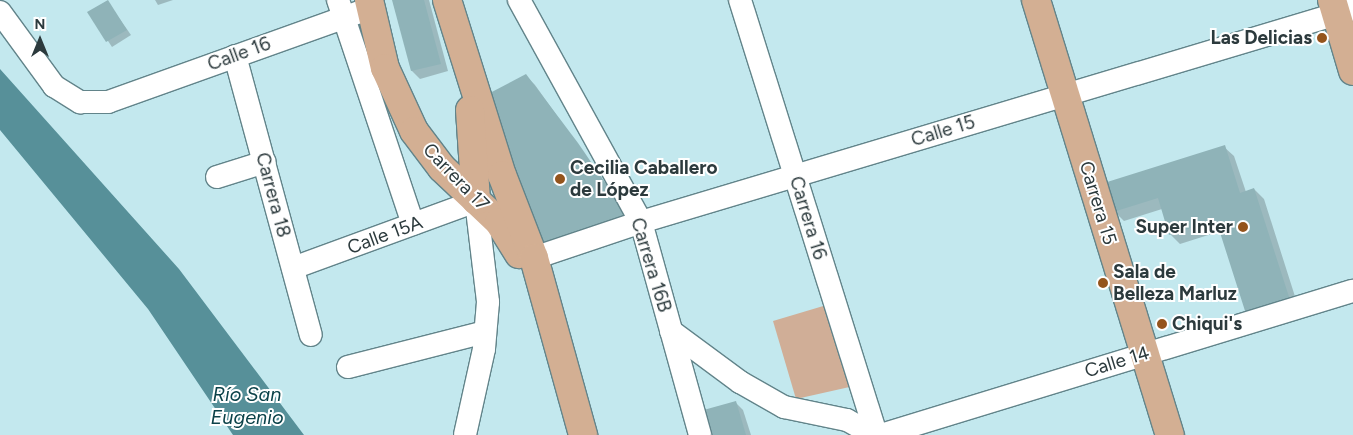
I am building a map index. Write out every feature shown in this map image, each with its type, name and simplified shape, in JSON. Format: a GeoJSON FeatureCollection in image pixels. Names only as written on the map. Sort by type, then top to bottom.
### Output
{"type":"FeatureCollection","features":[{"type":"Feature","properties":{"kind":"main road","name":"Carrera 17"},"geometry":{"type":"LineString","coordinates":[[447,0],[502,175],[534,258],[540,290],[583,435]]}},
{"type":"Feature","properties":{"kind":"main road","name":"Carrera 15"},"geometry":{"type":"LineString","coordinates":[[1036,0],[1143,354],[1170,435]]}},
{"type":"Feature","properties":{"kind":"main road","name":"Carrera 17"},"geometry":{"type":"LineString","coordinates":[[370,4],[385,68],[404,114],[430,154],[499,222],[540,290]]}},
{"type":"Feature","properties":{"kind":"main road"},"geometry":{"type":"LineString","coordinates":[[1340,7],[1353,70]]}},
{"type":"Feature","properties":{"kind":"main road"},"geometry":{"type":"LineString","coordinates":[[467,64],[476,201]]}},
{"type":"Feature","properties":{"kind":"street","name":"Carrera 16B"},"geometry":{"type":"LineString","coordinates":[[519,0],[641,222],[700,435]]}},
{"type":"Feature","properties":{"kind":"street","name":"Carrera 16"},"geometry":{"type":"LineString","coordinates":[[740,0],[875,435]]}},
{"type":"Feature","properties":{"kind":"street","name":"Calle 16"},"geometry":{"type":"LineString","coordinates":[[0,12],[54,86],[80,102],[108,102],[235,56],[340,8],[370,4]]}},
{"type":"Feature","properties":{"kind":"street","name":"Calle 15"},"geometry":{"type":"LineString","coordinates":[[534,258],[641,222],[1065,95],[1340,7]]}},
{"type":"Feature","properties":{"kind":"street"},"geometry":{"type":"LineString","coordinates":[[340,8],[414,224]]}},
{"type":"Feature","properties":{"kind":"street","name":"Carrera 18"},"geometry":{"type":"LineString","coordinates":[[235,56],[310,334]]}},
{"type":"Feature","properties":{"kind":"street"},"geometry":{"type":"LineString","coordinates":[[217,177],[265,162]]}},
{"type":"Feature","properties":{"kind":"street"},"geometry":{"type":"LineString","coordinates":[[465,435],[477,386],[485,332],[487,286],[476,201]]}},
{"type":"Feature","properties":{"kind":"street","name":"Calle 15A"},"geometry":{"type":"LineString","coordinates":[[293,268],[476,201]]}},
{"type":"Feature","properties":{"kind":"street","name":"Calle 14"},"geometry":{"type":"LineString","coordinates":[[881,435],[1353,291]]}},
{"type":"Feature","properties":{"kind":"street"},"geometry":{"type":"LineString","coordinates":[[671,331],[740,382],[784,407],[847,420],[875,435]]}},
{"type":"Feature","properties":{"kind":"street"},"geometry":{"type":"LineString","coordinates":[[348,367],[485,332]]}},
{"type":"Feature","properties":{"kind":"shaded area"},"geometry":{"type":"Polygon","coordinates":[[[830,304],[854,386],[796,399],[773,321],[830,304]]]}},
{"type":"Feature","properties":{"kind":"water","name":"Río San Eugenio"},"geometry":{"type":"Polygon","coordinates":[[[0,69],[179,269],[304,435],[233,435],[148,309],[0,130],[0,69]]]}},
{"type":"Feature","properties":{"kind":"building"},"geometry":{"type":"Polygon","coordinates":[[[108,0],[127,30],[106,42],[87,12],[108,0]]]}},
{"type":"Feature","properties":{"kind":"building"},"geometry":{"type":"Polygon","coordinates":[[[392,0],[424,0],[441,64],[411,71],[392,0]]]}},
{"type":"Feature","properties":{"kind":"building","name":"Cecilia Caballero de López"},"geometry":{"type":"Polygon","coordinates":[[[526,74],[578,143],[628,216],[538,244],[488,94],[526,74]]]}},
{"type":"Feature","properties":{"kind":"building","name":"Super Inter"},"geometry":{"type":"Polygon","coordinates":[[[1225,145],[1240,193],[1254,188],[1290,300],[1246,314],[1216,220],[1169,235],[1158,198],[1113,212],[1104,183],[1225,145]]]}},
{"type":"Feature","properties":{"kind":"building"},"geometry":{"type":"Polygon","coordinates":[[[736,401],[746,435],[707,435],[700,411],[736,401]]]}},
{"type":"Feature","properties":{"kind":"place","name":"Las Delicias"},"geometry":{"type":"Point","coordinates":[1322,38]}},
{"type":"Feature","properties":{"kind":"place","name":"Cecilia Caballero de López"},"geometry":{"type":"Point","coordinates":[560,179]}},
{"type":"Feature","properties":{"kind":"place","name":"Super Inter"},"geometry":{"type":"Point","coordinates":[1243,227]}},
{"type":"Feature","properties":{"kind":"place","name":"Sala de Belleza Marluz"},"geometry":{"type":"Point","coordinates":[1103,283]}},
{"type":"Feature","properties":{"kind":"place","name":"Chiqui's"},"geometry":{"type":"Point","coordinates":[1162,324]}}]}
